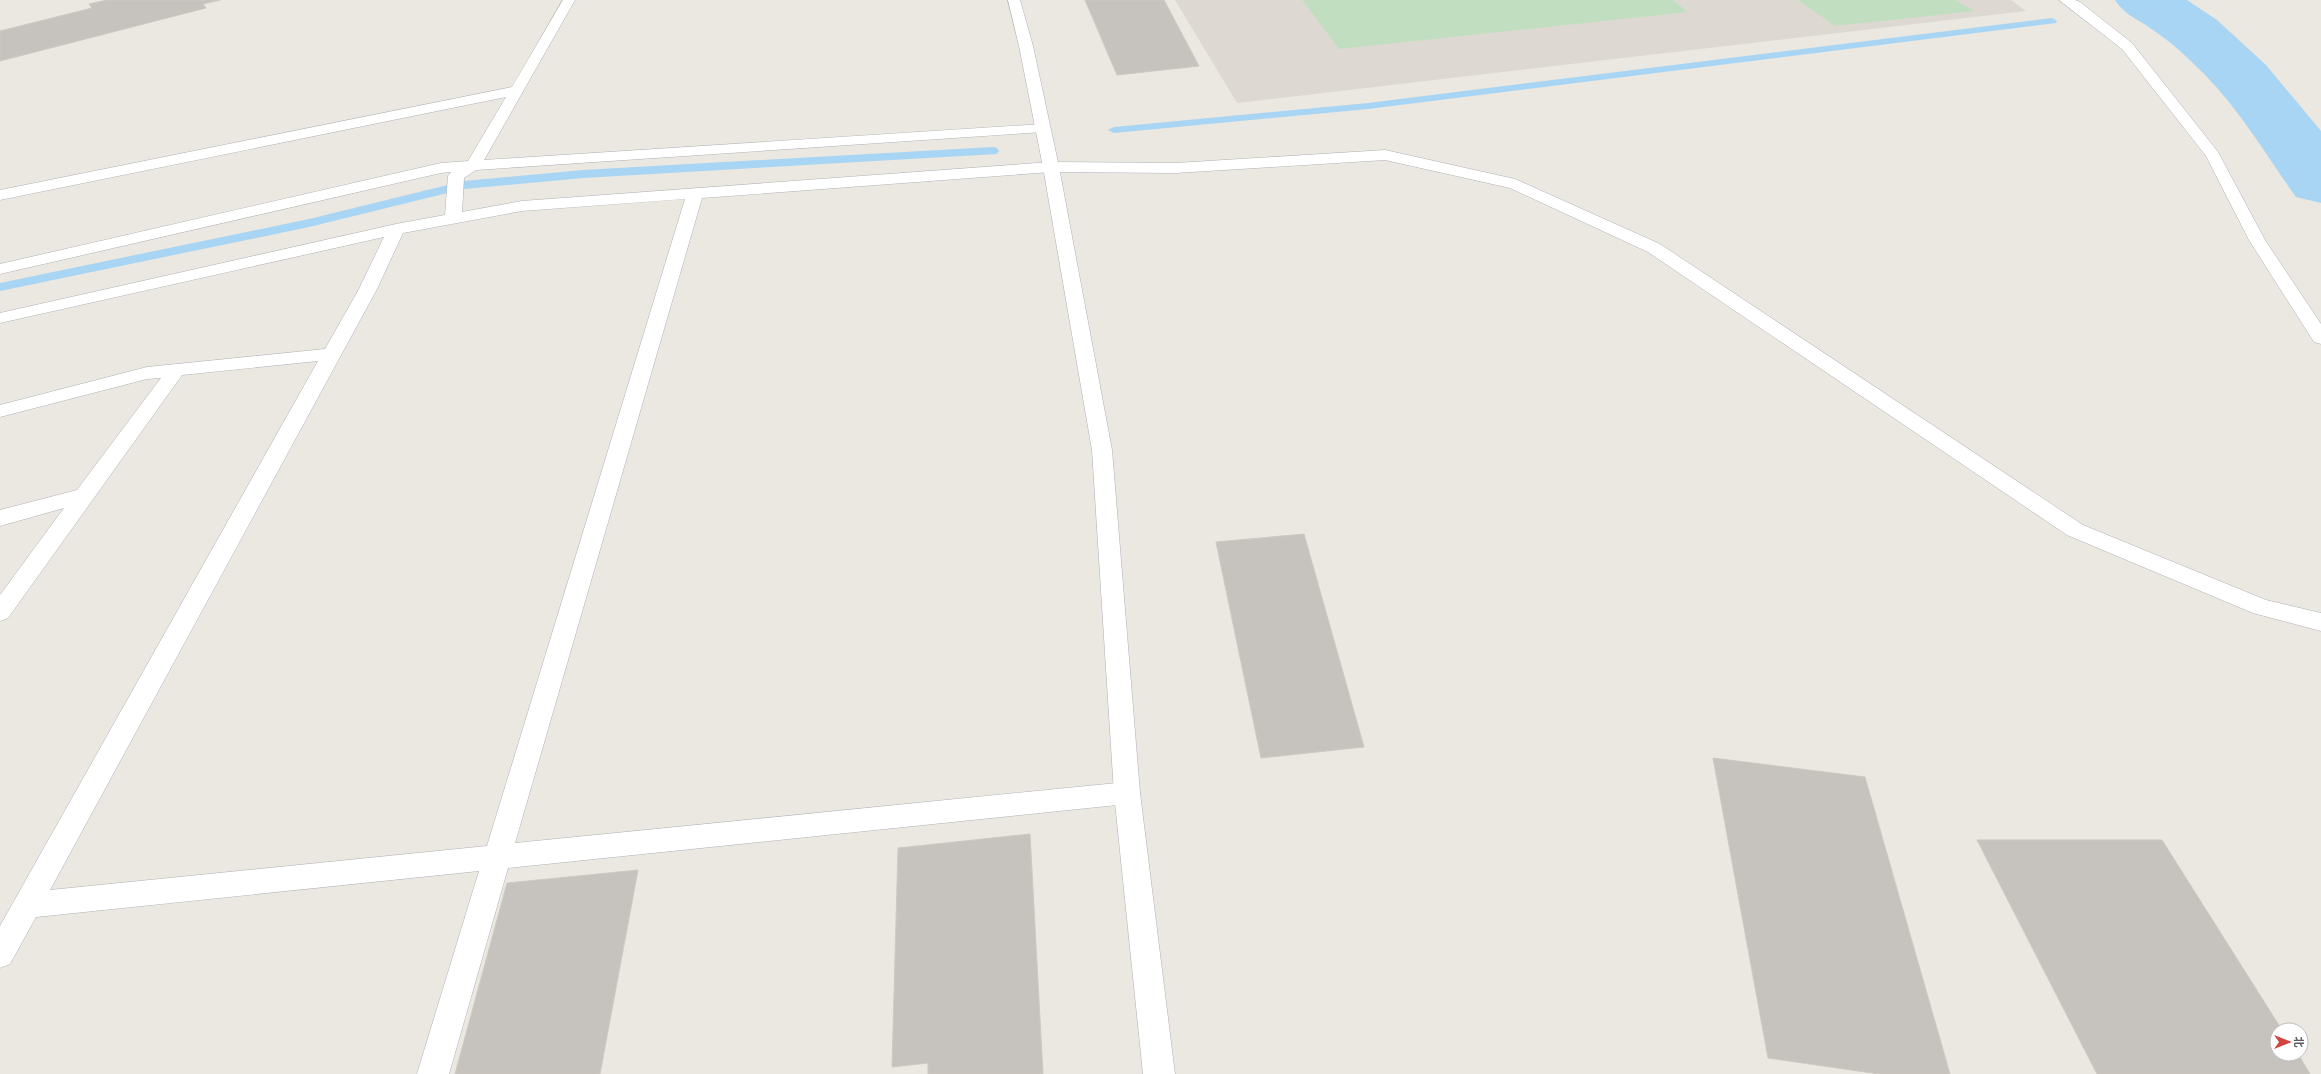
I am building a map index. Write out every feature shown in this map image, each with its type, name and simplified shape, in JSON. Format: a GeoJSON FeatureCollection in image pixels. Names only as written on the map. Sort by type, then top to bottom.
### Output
{"type":"FeatureCollection","features":[{"type":"Feature","properties":{"kind":"street"},"geometry":{"type":"LineString","coordinates":[[453,219],[456,176],[474,165],[568,0]]}},
{"type":"Feature","properties":{"kind":"street"},"geometry":{"type":"LineString","coordinates":[[1014,0],[1026,46],[1043,128],[1102,450],[1126,793],[1159,1074]]}},
{"type":"Feature","properties":{"kind":"street"},"geometry":{"type":"LineString","coordinates":[[2065,0],[2075,5],[2127,46],[2213,154],[2257,240],[2321,338]]}},
{"type":"Feature","properties":{"kind":"street"},"geometry":{"type":"LineString","coordinates":[[0,195],[517,90]]}},
{"type":"Feature","properties":{"kind":"street"},"geometry":{"type":"LineString","coordinates":[[0,269],[441,168],[1043,128]]}},
{"type":"Feature","properties":{"kind":"street"},"geometry":{"type":"LineString","coordinates":[[0,318],[396,229],[522,206],[1050,167],[1176,168],[1384,154],[1515,184],[1654,248],[2075,530],[2261,607],[2321,622]]}},
{"type":"Feature","properties":{"kind":"street"},"geometry":{"type":"LineString","coordinates":[[433,1074],[695,193]]}},
{"type":"Feature","properties":{"kind":"street"},"geometry":{"type":"LineString","coordinates":[[0,954],[368,289],[396,229]]}},
{"type":"Feature","properties":{"kind":"street"},"geometry":{"type":"LineString","coordinates":[[0,411],[147,373],[332,354]]}},
{"type":"Feature","properties":{"kind":"street"},"geometry":{"type":"LineString","coordinates":[[0,612],[176,370]]}},
{"type":"Feature","properties":{"kind":"street"},"geometry":{"type":"LineString","coordinates":[[0,518],[86,495]]}},
{"type":"Feature","properties":{"kind":"street"},"geometry":{"type":"LineString","coordinates":[[27,905],[1126,793]]}},
{"type":"Feature","properties":{"kind":"shaded area"},"geometry":{"type":"Polygon","coordinates":[[[1175,0],[2011,0],[2026,11],[1237,103],[1175,0]]]}},
{"type":"Feature","properties":{"kind":"green space"},"geometry":{"type":"Polygon","coordinates":[[[1302,0],[1673,0],[1688,12],[1339,49],[1302,0]]]}},
{"type":"Feature","properties":{"kind":"green space"},"geometry":{"type":"Polygon","coordinates":[[[1798,0],[1956,0],[1974,11],[1835,26],[1798,0]]]}},
{"type":"Feature","properties":{"kind":"building"},"geometry":{"type":"Polygon","coordinates":[[[107,0],[220,0],[203,4],[206,8],[0,61],[0,31],[92,8],[89,4],[107,0]]]}},
{"type":"Feature","properties":{"kind":"building"},"geometry":{"type":"Polygon","coordinates":[[[1085,0],[1164,0],[1199,66],[1117,75],[1085,0]]]}},
{"type":"Feature","properties":{"kind":"building"},"geometry":{"type":"Polygon","coordinates":[[[1304,534],[1364,747],[1261,758],[1216,542],[1304,534]]]}},
{"type":"Feature","properties":{"kind":"building"},"geometry":{"type":"Polygon","coordinates":[[[1713,758],[1865,777],[1950,1074],[1879,1074],[1768,1058],[1713,758]]]}},
{"type":"Feature","properties":{"kind":"building"},"geometry":{"type":"Polygon","coordinates":[[[1030,834],[1043,1074],[928,1074],[928,1063],[892,1067],[898,848],[1030,834]]]}},
{"type":"Feature","properties":{"kind":"building"},"geometry":{"type":"Polygon","coordinates":[[[1977,840],[2162,840],[2277,1022],[2269,1022],[2269,1062],[2303,1062],[2310,1074],[2097,1074],[1977,840]]]}},
{"type":"Feature","properties":{"kind":"building"},"geometry":{"type":"Polygon","coordinates":[[[638,870],[600,1074],[455,1074],[507,883],[638,870]]]}},
{"type":"Feature","properties":{"kind":"waterway"},"geometry":{"type":"LineString","coordinates":[[2144,0],[2170,14],[2195,33],[2244,79],[2287,131],[2321,182]]}},
{"type":"Feature","properties":{"kind":"waterway"},"geometry":{"type":"LineString","coordinates":[[1114,130],[1368,106],[1888,40],[2052,21]]}},
{"type":"Feature","properties":{"kind":"waterway"},"geometry":{"type":"LineString","coordinates":[[0,287],[309,223],[464,185],[583,174],[993,151]]}}]}
